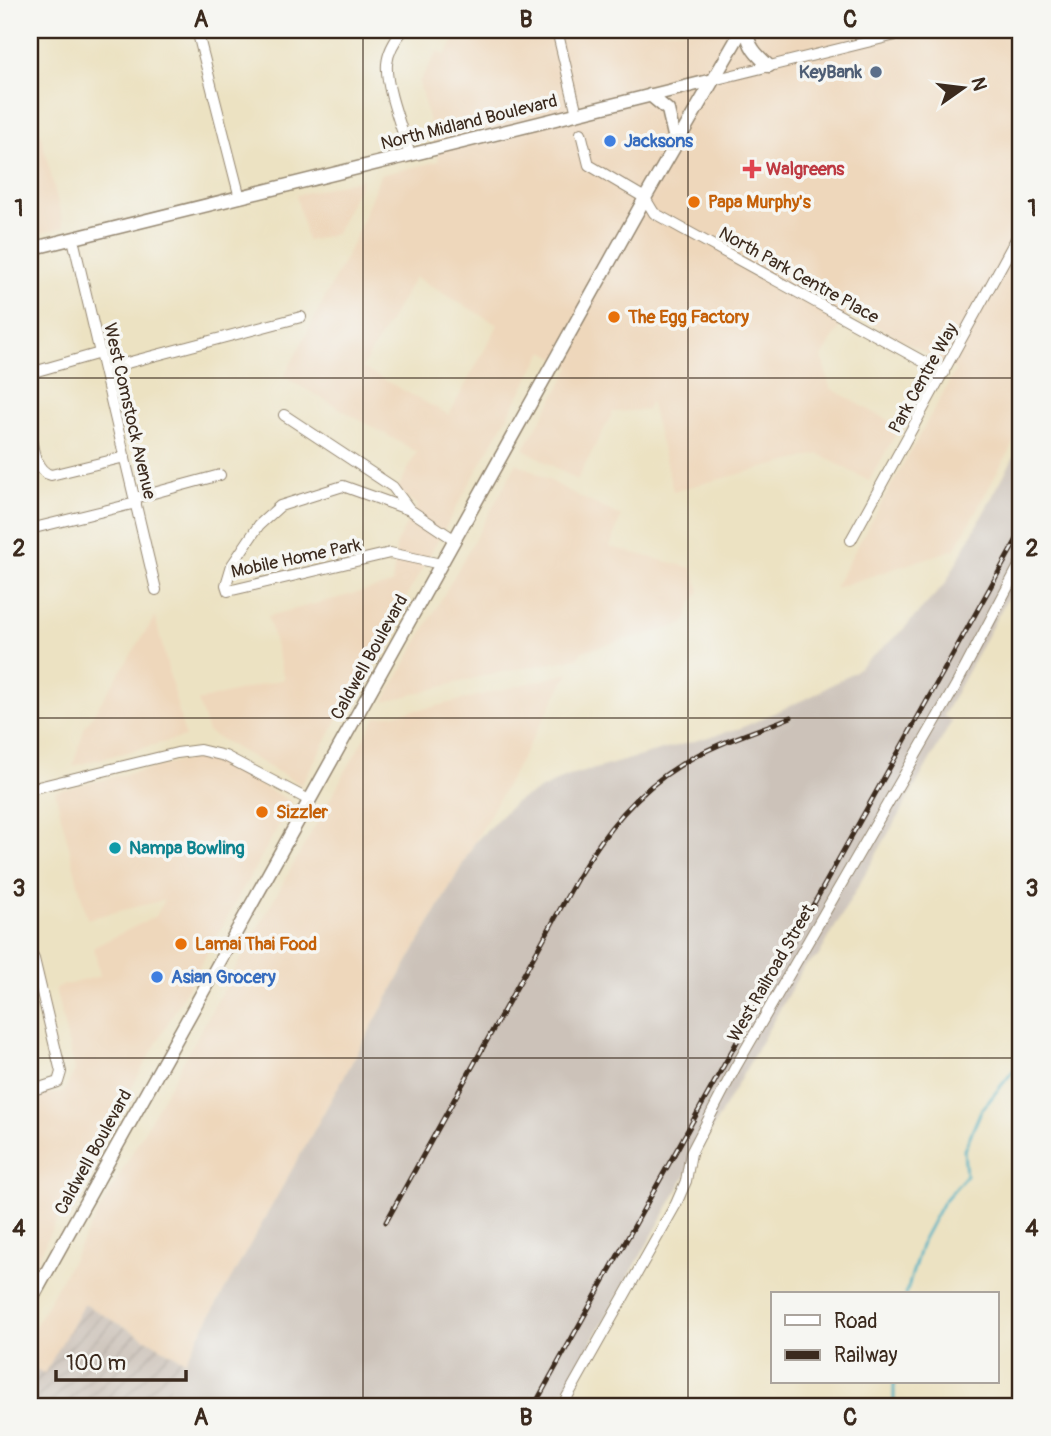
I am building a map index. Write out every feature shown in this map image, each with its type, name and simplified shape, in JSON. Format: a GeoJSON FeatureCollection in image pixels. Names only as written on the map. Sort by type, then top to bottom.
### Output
{"type":"FeatureCollection","features":[{"type":"Feature","properties":{"kind":"main road"},"geometry":{"type":"LineString","coordinates":[[745,30],[748,42],[769,66]]}},
{"type":"Feature","properties":{"kind":"main road","name":"Caldwell Boulevard"},"geometry":{"type":"LineString","coordinates":[[30,1302],[645,198],[745,30]]}},
{"type":"Feature","properties":{"kind":"main road","name":"North Midland Boulevard"},"geometry":{"type":"LineString","coordinates":[[30,249],[713,80]]}},
{"type":"Feature","properties":{"kind":"main road"},"geometry":{"type":"LineString","coordinates":[[650,96],[664,106],[671,116],[676,144]]}},
{"type":"Feature","properties":{"kind":"street"},"geometry":{"type":"LineString","coordinates":[[198,30],[240,198]]}},
{"type":"Feature","properties":{"kind":"street"},"geometry":{"type":"LineString","coordinates":[[402,30],[392,45],[387,64],[388,81],[410,155]]}},
{"type":"Feature","properties":{"kind":"street"},"geometry":{"type":"LineString","coordinates":[[556,30],[577,114]]}},
{"type":"Feature","properties":{"kind":"street","name":"North Midland Boulevard"},"geometry":{"type":"LineString","coordinates":[[713,80],[916,30]]}},
{"type":"Feature","properties":{"kind":"street","name":"North Park Centre Place"},"geometry":{"type":"LineString","coordinates":[[581,133],[589,164],[645,198],[654,213],[944,373]]}},
{"type":"Feature","properties":{"kind":"street","name":"Park Centre Way"},"geometry":{"type":"LineString","coordinates":[[851,540],[1021,230]]}},
{"type":"Feature","properties":{"kind":"street","name":"West Comstock Avenue"},"geometry":{"type":"LineString","coordinates":[[73,239],[156,590]]}},
{"type":"Feature","properties":{"kind":"street"},"geometry":{"type":"LineString","coordinates":[[104,369],[302,317]]}},
{"type":"Feature","properties":{"kind":"street"},"geometry":{"type":"LineString","coordinates":[[30,373],[100,352]]}},
{"type":"Feature","properties":{"kind":"street","name":"Mobile Home Park"},"geometry":{"type":"LineString","coordinates":[[284,415],[393,487],[410,510]]}},
{"type":"Feature","properties":{"kind":"street"},"geometry":{"type":"LineString","coordinates":[[30,434],[39,468],[44,474],[51,475],[125,457]]}},
{"type":"Feature","properties":{"kind":"street"},"geometry":{"type":"LineString","coordinates":[[30,529],[219,475]]}},
{"type":"Feature","properties":{"kind":"street","name":"Mobile Home Park"},"geometry":{"type":"LineString","coordinates":[[441,564],[390,553],[228,592],[226,585],[232,565],[259,525],[280,506],[343,486],[410,510],[455,540]]}},
{"type":"Feature","properties":{"kind":"street","name":"West Railroad Street"},"geometry":{"type":"LineString","coordinates":[[562,1406],[676,1204],[686,1181],[691,1153],[735,1068],[955,687],[1021,562]]}},
{"type":"Feature","properties":{"kind":"street"},"geometry":{"type":"LineString","coordinates":[[30,789],[157,757],[200,750],[225,756],[309,800]]}},
{"type":"Feature","properties":{"kind":"street"},"geometry":{"type":"LineString","coordinates":[[30,952],[34,959],[61,1072],[58,1082],[30,1091]]}},
{"type":"Feature","properties":{"kind":"shaded area"},"geometry":{"type":"Polygon","coordinates":[[[461,30],[1021,30],[1021,429],[955,549],[834,588],[956,370],[849,311],[822,357],[830,388],[900,427],[869,481],[819,454],[673,491],[650,401],[647,410],[613,412],[577,480],[524,449],[571,367],[544,351],[301,785],[208,732],[198,701],[284,679],[268,616],[392,584],[397,541],[418,505],[396,492],[417,452],[284,377],[354,241],[380,175],[439,161],[419,82],[438,51],[445,55],[461,30]],[[415,277],[362,368],[449,415],[498,325],[415,277]]]}},
{"type":"Feature","properties":{"kind":"shaded area"},"geometry":{"type":"Polygon","coordinates":[[[40,131],[64,227],[30,236],[30,134],[40,131]]]}},
{"type":"Feature","properties":{"kind":"shaded area"},"geometry":{"type":"Polygon","coordinates":[[[362,179],[336,234],[307,241],[296,195],[362,179]]]}},
{"type":"Feature","properties":{"kind":"shaded area"},"geometry":{"type":"Polygon","coordinates":[[[1021,444],[1021,573],[943,716],[952,721],[818,957],[804,966],[556,1406],[160,1406],[475,842],[515,802],[566,777],[741,728],[816,694],[855,671],[899,634],[945,584],[1021,444]]]}},
{"type":"Feature","properties":{"kind":"shaded area"},"geometry":{"type":"Polygon","coordinates":[[[517,463],[621,516],[610,547],[692,568],[700,591],[691,605],[685,624],[582,651],[578,658],[486,675],[384,702],[517,463]]]}},
{"type":"Feature","properties":{"kind":"shaded area"},"geometry":{"type":"Polygon","coordinates":[[[155,617],[185,737],[73,766],[84,729],[155,617]]]}},
{"type":"Feature","properties":{"kind":"shaded area"},"geometry":{"type":"Polygon","coordinates":[[[569,673],[185,1361],[84,1304],[44,1375],[30,1367],[30,1335],[376,717],[433,707],[569,673]]]}},
{"type":"Feature","properties":{"kind":"shaded area"},"geometry":{"type":"Polygon","coordinates":[[[207,755],[292,802],[51,1231],[30,1276],[30,1094],[32,1091],[56,1094],[64,1091],[75,1071],[55,988],[100,976],[94,947],[156,916],[164,900],[87,919],[55,791],[207,755]]]}},
{"type":"Feature","properties":{"kind":"shaded area"},"geometry":{"type":"Polygon","coordinates":[[[84,1304],[185,1361],[160,1406],[30,1406],[30,1367],[44,1374],[84,1304]]]}},
{"type":"Feature","properties":{"kind":"waterway"},"geometry":{"type":"LineString","coordinates":[[907,1292],[923,1239],[943,1202],[966,1176],[964,1150],[981,1111],[1021,1061]]}},
{"type":"Feature","properties":{"kind":"waterway"},"geometry":{"type":"LineString","coordinates":[[894,1384],[894,1406]]}},
{"type":"Feature","properties":{"kind":"railway"},"geometry":{"type":"LineString","coordinates":[[534,1406],[1021,532]]}},
{"type":"Feature","properties":{"kind":"railway"},"geometry":{"type":"LineString","coordinates":[[386,1222],[578,877],[611,828],[650,787],[682,764],[721,744],[791,717]]}},
{"type":"Feature","properties":{"kind":"place","name":"KeyBank"},"geometry":{"type":"Point","coordinates":[876,72]}},
{"type":"Feature","properties":{"kind":"place","name":"Jacksons"},"geometry":{"type":"Point","coordinates":[610,141]}},
{"type":"Feature","properties":{"kind":"place","name":"Walgreens"},"geometry":{"type":"Point","coordinates":[752,169]}},
{"type":"Feature","properties":{"kind":"place","name":"Papa Murphy's"},"geometry":{"type":"Point","coordinates":[694,202]}},
{"type":"Feature","properties":{"kind":"place","name":"The Egg Factory"},"geometry":{"type":"Point","coordinates":[614,317]}},
{"type":"Feature","properties":{"kind":"place","name":"Sizzler"},"geometry":{"type":"Point","coordinates":[262,812]}},
{"type":"Feature","properties":{"kind":"place","name":"Nampa Bowling"},"geometry":{"type":"Point","coordinates":[115,848]}},
{"type":"Feature","properties":{"kind":"place","name":"Lamai Thai Food"},"geometry":{"type":"Point","coordinates":[181,944]}},
{"type":"Feature","properties":{"kind":"place","name":"Asian Grocery"},"geometry":{"type":"Point","coordinates":[157,977]}}]}
